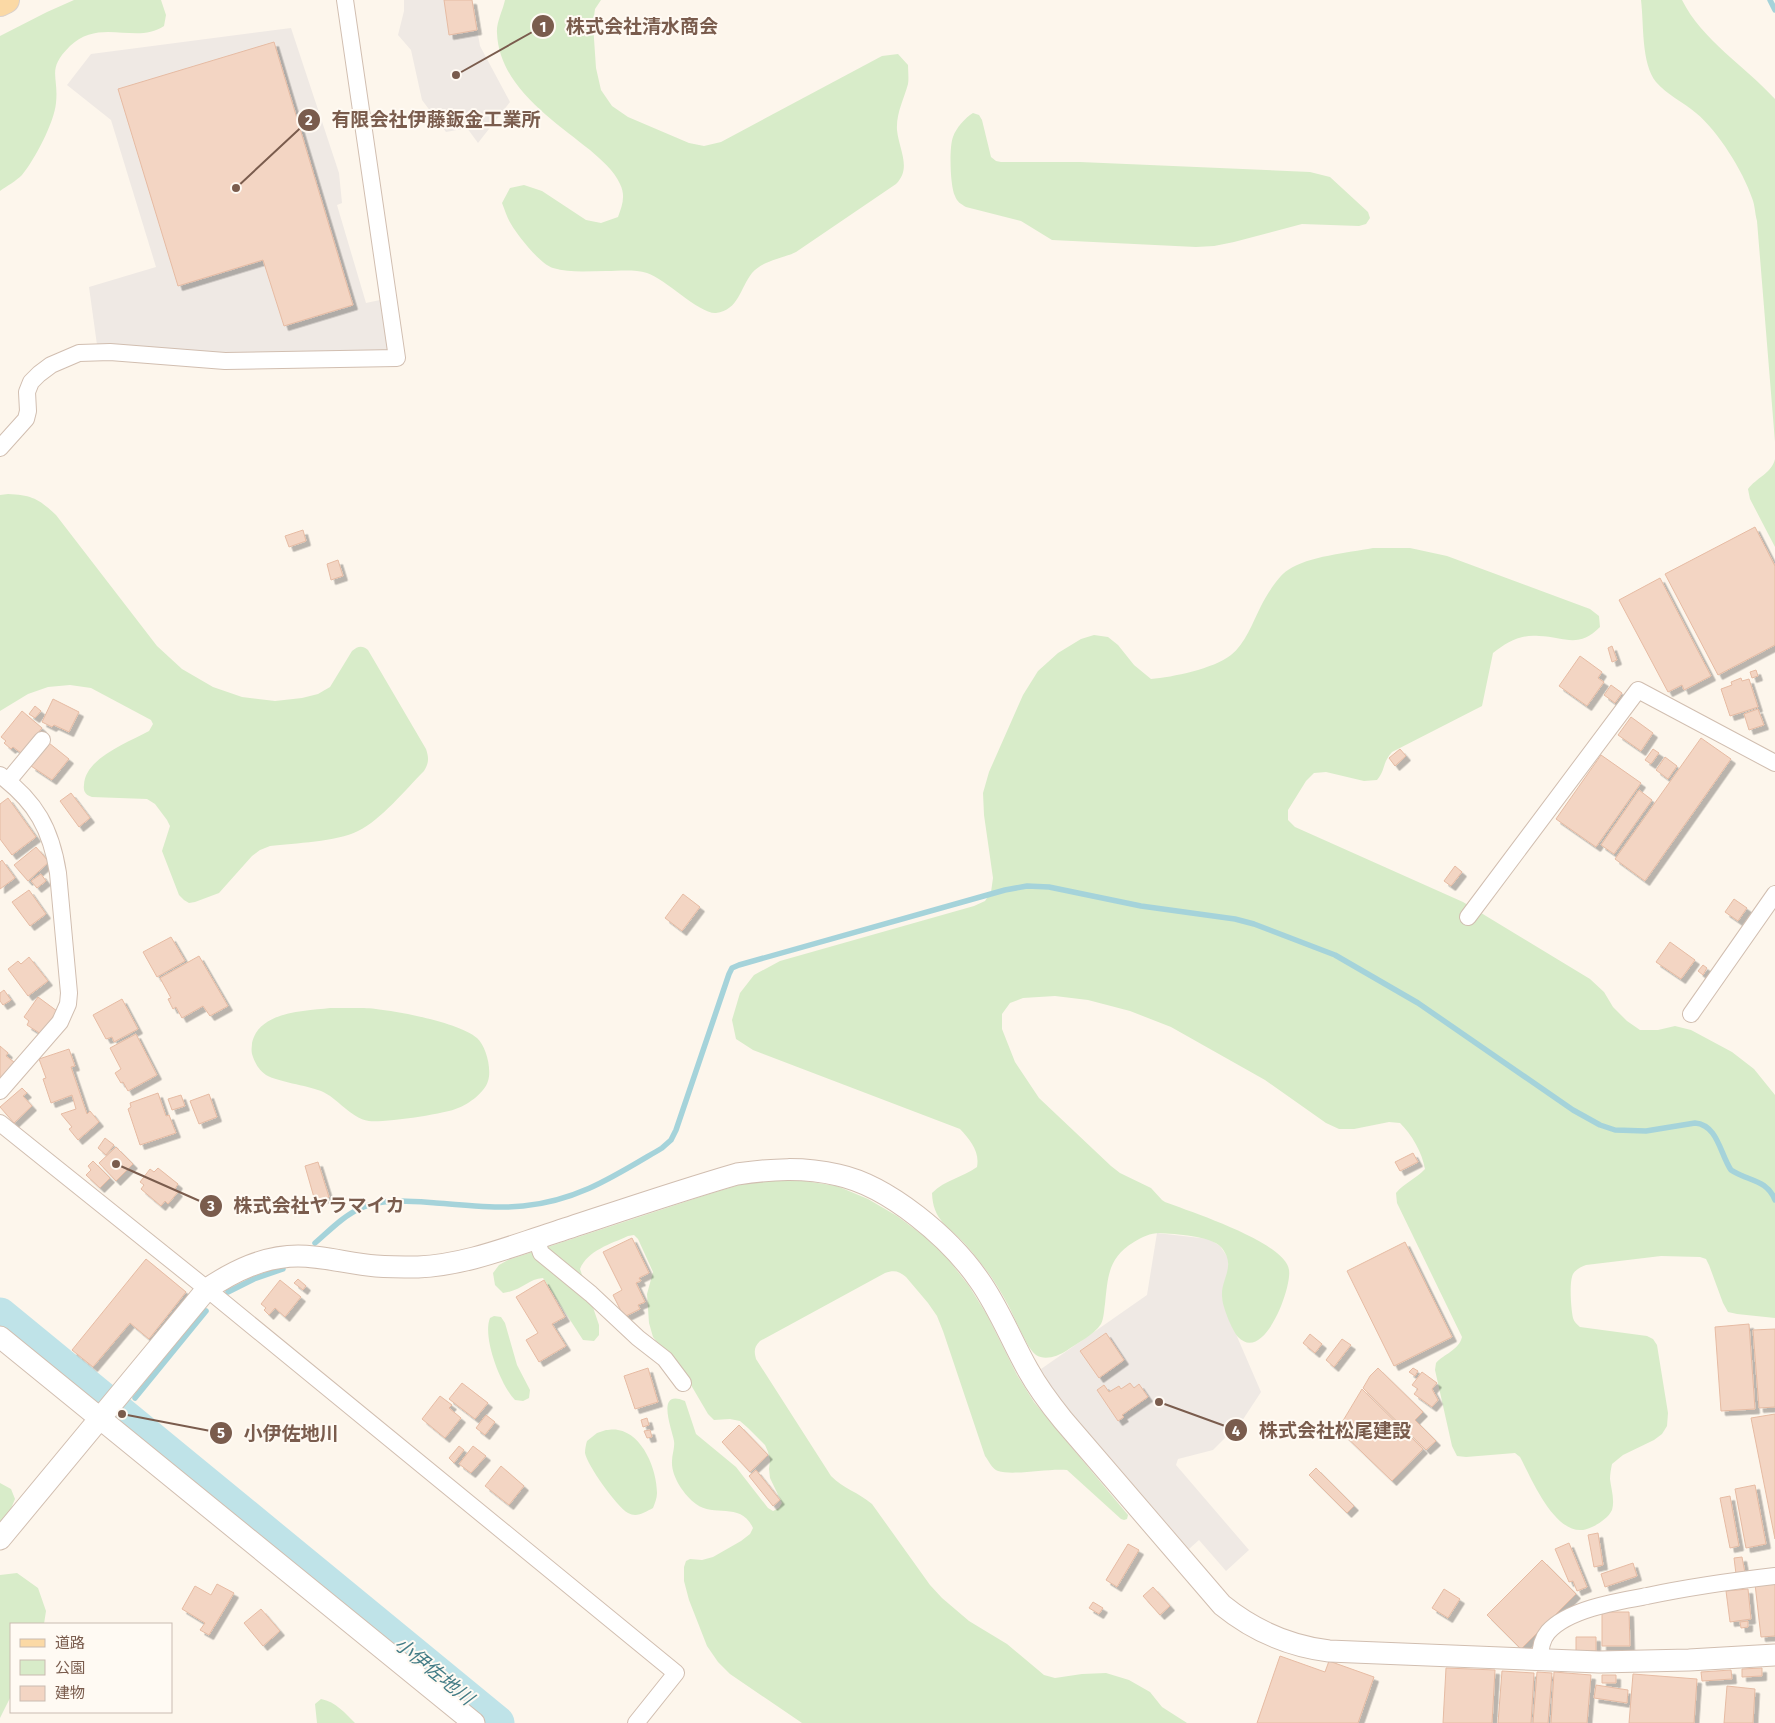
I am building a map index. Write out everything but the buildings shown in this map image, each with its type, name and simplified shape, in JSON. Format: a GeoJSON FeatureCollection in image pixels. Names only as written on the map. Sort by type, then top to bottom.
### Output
{"type":"FeatureCollection","features":[{"type":"Feature","properties":{"kind":"main road"},"geometry":{"type":"LineString","coordinates":[[0,3],[6,0]]}},
{"type":"Feature","properties":{"kind":"street"},"geometry":{"type":"LineString","coordinates":[[0,448],[26,418],[28,411],[27,392],[32,382],[51,364],[79,353],[110,352],[225,361],[397,358],[345,0]]}},
{"type":"Feature","properties":{"kind":"street"},"geometry":{"type":"LineString","coordinates":[[1468,917],[1638,690],[1775,763]]}},
{"type":"Feature","properties":{"kind":"street"},"geometry":{"type":"LineString","coordinates":[[0,1091],[60,1022],[68,1004],[69,994],[58,873],[50,835],[30,802],[4,778],[42,740]]}},
{"type":"Feature","properties":{"kind":"street"},"geometry":{"type":"LineString","coordinates":[[1691,1014],[1775,894]]}},
{"type":"Feature","properties":{"kind":"street"},"geometry":{"type":"LineString","coordinates":[[0,1123],[207,1289],[676,1672],[636,1723]]}},
{"type":"Feature","properties":{"kind":"street"},"geometry":{"type":"LineString","coordinates":[[0,1539],[207,1289],[227,1276],[250,1265],[273,1259],[297,1256],[375,1266],[420,1266],[465,1260],[736,1174],[771,1169],[806,1169],[840,1175],[873,1188],[903,1206],[924,1222],[957,1252],[979,1279],[997,1309],[1027,1370],[1044,1396],[1209,1590],[1238,1617],[1272,1637],[1310,1648],[1329,1651],[1540,1660],[1644,1662],[1775,1655]]}},
{"type":"Feature","properties":{"kind":"street"},"geometry":{"type":"LineString","coordinates":[[536,1238],[541,1253],[665,1359],[683,1383]]}},
{"type":"Feature","properties":{"kind":"street"},"geometry":{"type":"LineString","coordinates":[[0,1337],[108,1409],[474,1723]]}},
{"type":"Feature","properties":{"kind":"street"},"geometry":{"type":"LineString","coordinates":[[1540,1660],[1543,1640],[1547,1632],[1554,1626],[1584,1611],[1608,1604],[1706,1584],[1775,1576]]}},
{"type":"Feature","properties":{"kind":"shaded area"},"geometry":{"type":"Polygon","coordinates":[[[404,0],[472,0],[480,46],[510,102],[478,143],[467,128],[446,132],[422,100],[411,50],[398,35],[404,11],[404,0]]]}},
{"type":"Feature","properties":{"kind":"shaded area"},"geometry":{"type":"Polygon","coordinates":[[[291,28],[339,173],[342,203],[337,205],[366,303],[380,300],[388,353],[225,355],[97,345],[89,287],[156,267],[111,120],[67,85],[91,54],[291,28]]]}},
{"type":"Feature","properties":{"kind":"shaded area"},"geometry":{"type":"Polygon","coordinates":[[[1157,1233],[1209,1239],[1220,1246],[1228,1258],[1228,1272],[1222,1297],[1226,1311],[1261,1392],[1242,1421],[1213,1450],[1178,1459],[1176,1465],[1249,1550],[1226,1571],[1199,1540],[1189,1549],[1071,1412],[1053,1389],[1041,1369],[1147,1295],[1157,1233]]]}},
{"type":"Feature","properties":{"kind":"green space"},"geometry":{"type":"Polygon","coordinates":[[[74,0],[161,0],[166,15],[164,26],[142,33],[93,33],[70,46],[58,61],[56,67],[56,103],[52,120],[43,140],[33,160],[22,175],[0,191],[0,36],[74,0]]]}},
{"type":"Feature","properties":{"kind":"green space"},"geometry":{"type":"Polygon","coordinates":[[[505,0],[601,0],[595,9],[593,24],[596,68],[601,90],[612,106],[628,117],[689,143],[704,146],[721,142],[882,56],[898,54],[908,65],[908,84],[897,124],[904,165],[901,178],[896,184],[796,252],[767,262],[756,269],[748,279],[738,298],[730,308],[724,311],[709,312],[655,276],[647,273],[632,271],[572,271],[553,268],[542,261],[530,249],[510,222],[502,203],[510,188],[524,185],[542,191],[586,220],[601,223],[618,217],[623,193],[617,179],[607,166],[530,100],[507,69],[500,52],[497,33],[505,0]]]}},
{"type":"Feature","properties":{"kind":"green space"},"geometry":{"type":"Polygon","coordinates":[[[1641,0],[1682,0],[1701,28],[1712,40],[1775,99],[1775,442],[1757,221],[1753,201],[1743,176],[1713,130],[1696,113],[1660,87],[1651,74],[1645,54],[1641,0]]]}},
{"type":"Feature","properties":{"kind":"green space"},"geometry":{"type":"Polygon","coordinates":[[[973,113],[979,115],[982,120],[991,157],[996,161],[1080,162],[1310,172],[1330,177],[1368,212],[1370,218],[1366,224],[1359,226],[1302,224],[1214,246],[1196,247],[1052,240],[1021,221],[966,207],[957,200],[953,191],[951,176],[952,142],[954,134],[964,120],[973,113]]]}},
{"type":"Feature","properties":{"kind":"green space"},"geometry":{"type":"Polygon","coordinates":[[[1775,459],[1775,547],[1750,499],[1748,489],[1771,468],[1775,459]]]}},
{"type":"Feature","properties":{"kind":"green space"},"geometry":{"type":"Polygon","coordinates":[[[0,495],[23,495],[35,499],[56,515],[157,646],[182,669],[213,687],[242,697],[275,701],[318,694],[330,687],[352,651],[360,647],[366,648],[426,749],[428,760],[424,771],[384,812],[358,831],[327,840],[270,846],[252,856],[219,893],[195,902],[189,903],[184,900],[179,895],[162,851],[170,826],[155,804],[147,799],[92,797],[84,790],[86,775],[91,767],[109,752],[149,731],[153,724],[151,720],[91,688],[70,685],[48,687],[28,694],[0,711],[0,495]]]}},
{"type":"Feature","properties":{"kind":"green space"},"geometry":{"type":"Polygon","coordinates":[[[1373,548],[1410,548],[1447,556],[1590,609],[1599,616],[1600,627],[1592,634],[1578,640],[1526,636],[1504,645],[1493,653],[1482,706],[1392,752],[1377,780],[1364,781],[1326,772],[1314,773],[1306,781],[1288,810],[1288,820],[1295,827],[1463,902],[1590,979],[1604,992],[1613,1007],[1627,1021],[1640,1030],[1658,1030],[1675,1026],[1691,1030],[1732,1052],[1754,1069],[1775,1095],[1775,1318],[1728,1312],[1706,1259],[1700,1257],[1661,1256],[1586,1265],[1577,1269],[1573,1274],[1571,1289],[1572,1314],[1574,1321],[1580,1327],[1647,1336],[1653,1339],[1657,1345],[1668,1413],[1667,1426],[1662,1434],[1623,1455],[1612,1464],[1610,1473],[1613,1502],[1611,1513],[1598,1524],[1580,1530],[1568,1527],[1557,1519],[1539,1494],[1520,1457],[1515,1453],[1457,1456],[1452,1446],[1435,1370],[1436,1363],[1455,1349],[1462,1337],[1397,1203],[1396,1193],[1425,1169],[1422,1156],[1416,1144],[1400,1123],[1389,1122],[1354,1129],[1339,1129],[1326,1123],[1265,1080],[1171,1027],[1130,1011],[1088,1000],[1055,996],[1023,998],[1010,1003],[1002,1014],[1002,1029],[1015,1062],[1039,1098],[1120,1173],[1151,1188],[1165,1202],[1235,1229],[1255,1239],[1284,1259],[1289,1270],[1286,1292],[1274,1320],[1266,1332],[1257,1340],[1248,1343],[1236,1334],[1224,1306],[1222,1290],[1228,1260],[1221,1247],[1209,1240],[1192,1236],[1160,1233],[1146,1236],[1125,1248],[1114,1261],[1109,1276],[1103,1319],[1098,1328],[1063,1353],[1043,1358],[1036,1355],[1028,1346],[999,1288],[990,1275],[968,1247],[942,1222],[935,1210],[932,1193],[977,1167],[976,1151],[960,1129],[753,1050],[736,1039],[732,1020],[740,993],[754,975],[780,961],[974,906],[985,901],[991,892],[993,878],[984,815],[983,793],[989,772],[1023,695],[1038,671],[1058,653],[1081,639],[1094,635],[1108,637],[1118,645],[1134,665],[1151,679],[1204,668],[1223,660],[1236,650],[1248,632],[1269,592],[1288,570],[1317,558],[1373,548]]]}},
{"type":"Feature","properties":{"kind":"green space"},"geometry":{"type":"Polygon","coordinates":[[[330,1008],[364,1008],[390,1011],[423,1017],[468,1032],[477,1038],[483,1046],[489,1064],[488,1081],[472,1101],[451,1110],[400,1119],[369,1121],[356,1116],[321,1091],[271,1077],[266,1075],[257,1066],[252,1054],[252,1043],[256,1032],[264,1024],[273,1019],[296,1012],[330,1008]]]}},
{"type":"Feature","properties":{"kind":"green space"},"geometry":{"type":"Polygon","coordinates":[[[772,1180],[805,1181],[837,1186],[868,1199],[897,1216],[924,1236],[948,1259],[969,1286],[987,1315],[1017,1375],[1034,1402],[1128,1515],[1127,1519],[1121,1519],[1067,1470],[1013,1473],[994,1469],[985,1456],[937,1316],[906,1277],[896,1272],[885,1273],[760,1341],[756,1347],[756,1359],[831,1476],[872,1504],[930,1585],[942,1598],[969,1621],[1007,1644],[1044,1675],[1055,1678],[1106,1673],[1129,1680],[1150,1692],[1162,1707],[1187,1723],[802,1723],[730,1674],[718,1662],[707,1646],[689,1600],[684,1581],[684,1567],[686,1561],[690,1559],[702,1560],[713,1557],[741,1541],[750,1534],[753,1528],[742,1515],[734,1512],[703,1508],[691,1500],[683,1490],[676,1479],[672,1467],[674,1441],[668,1412],[670,1400],[676,1398],[685,1401],[696,1434],[736,1467],[768,1508],[773,1511],[779,1508],[782,1503],[770,1478],[770,1460],[765,1445],[740,1421],[730,1419],[714,1420],[708,1414],[688,1380],[653,1337],[649,1323],[647,1294],[653,1272],[638,1239],[634,1235],[594,1252],[580,1269],[599,1325],[599,1335],[594,1341],[583,1340],[543,1278],[533,1280],[515,1290],[503,1293],[495,1285],[493,1273],[499,1265],[508,1260],[739,1185],[772,1180]]]}},
{"type":"Feature","properties":{"kind":"green space"},"geometry":{"type":"Polygon","coordinates":[[[494,1316],[501,1317],[505,1323],[517,1365],[530,1390],[529,1398],[523,1401],[515,1400],[504,1384],[494,1361],[488,1326],[490,1318],[494,1316]]]}},
{"type":"Feature","properties":{"kind":"green space"},"geometry":{"type":"Polygon","coordinates":[[[606,1430],[627,1433],[635,1438],[647,1454],[654,1474],[657,1497],[653,1508],[644,1513],[638,1515],[631,1514],[623,1509],[610,1495],[587,1459],[585,1453],[587,1441],[597,1433],[606,1430]]]}},
{"type":"Feature","properties":{"kind":"green space"},"geometry":{"type":"Polygon","coordinates":[[[0,1483],[11,1489],[15,1499],[10,1511],[0,1523],[0,1483]]]}},
{"type":"Feature","properties":{"kind":"green space"},"geometry":{"type":"Polygon","coordinates":[[[17,1573],[38,1588],[46,1611],[44,1623],[10,1623],[10,1698],[0,1718],[0,1575],[17,1573]]]}},
{"type":"Feature","properties":{"kind":"green space"},"geometry":{"type":"Polygon","coordinates":[[[321,1699],[336,1705],[355,1723],[317,1723],[315,1704],[321,1699]]]}},
{"type":"Feature","properties":{"kind":"waterway"},"geometry":{"type":"LineString","coordinates":[[1770,0],[1775,10]]}},
{"type":"Feature","properties":{"kind":"waterway"},"geometry":{"type":"LineString","coordinates":[[315,1243],[348,1215],[370,1205],[388,1201],[407,1201],[490,1207],[523,1206],[561,1199],[579,1193],[612,1177],[662,1148],[671,1140],[732,968],[1005,890],[1027,886],[1049,887],[1141,906],[1235,919],[1254,924],[1335,955],[1418,1003],[1573,1110],[1600,1125],[1615,1130],[1646,1131],[1695,1123],[1703,1125],[1709,1129],[1718,1141],[1731,1170],[1762,1184],[1775,1200]]}},
{"type":"Feature","properties":{"kind":"waterway"},"geometry":{"type":"LineString","coordinates":[[228,1292],[254,1279],[283,1269]]}},
{"type":"Feature","properties":{"kind":"waterway"},"geometry":{"type":"LineString","coordinates":[[135,1398],[206,1311]]}},
{"type":"Feature","properties":{"kind":"waterway","name":"小伊佐地川"},"geometry":{"type":"LineString","coordinates":[[0,1315],[497,1723]]}},
{"type":"Feature","properties":{"kind":"waterway"},"geometry":{"type":"LineString","coordinates":[[122,1414],[126,1409]]}},
{"type":"Feature","properties":{"kind":"place","name":"株式会社清水商会"},"geometry":{"type":"Point","coordinates":[456,75]}},
{"type":"Feature","properties":{"kind":"place","name":"有限会社伊藤鈑金工業所"},"geometry":{"type":"Point","coordinates":[236,188]}},
{"type":"Feature","properties":{"kind":"place","name":"株式会社ヤラマイカ"},"geometry":{"type":"Point","coordinates":[116,1164]}},
{"type":"Feature","properties":{"kind":"place","name":"株式会社松尾建設"},"geometry":{"type":"Point","coordinates":[1159,1402]}},
{"type":"Feature","properties":{"kind":"place","name":"小伊佐地川"},"geometry":{"type":"Point","coordinates":[122,1414]}}]}
